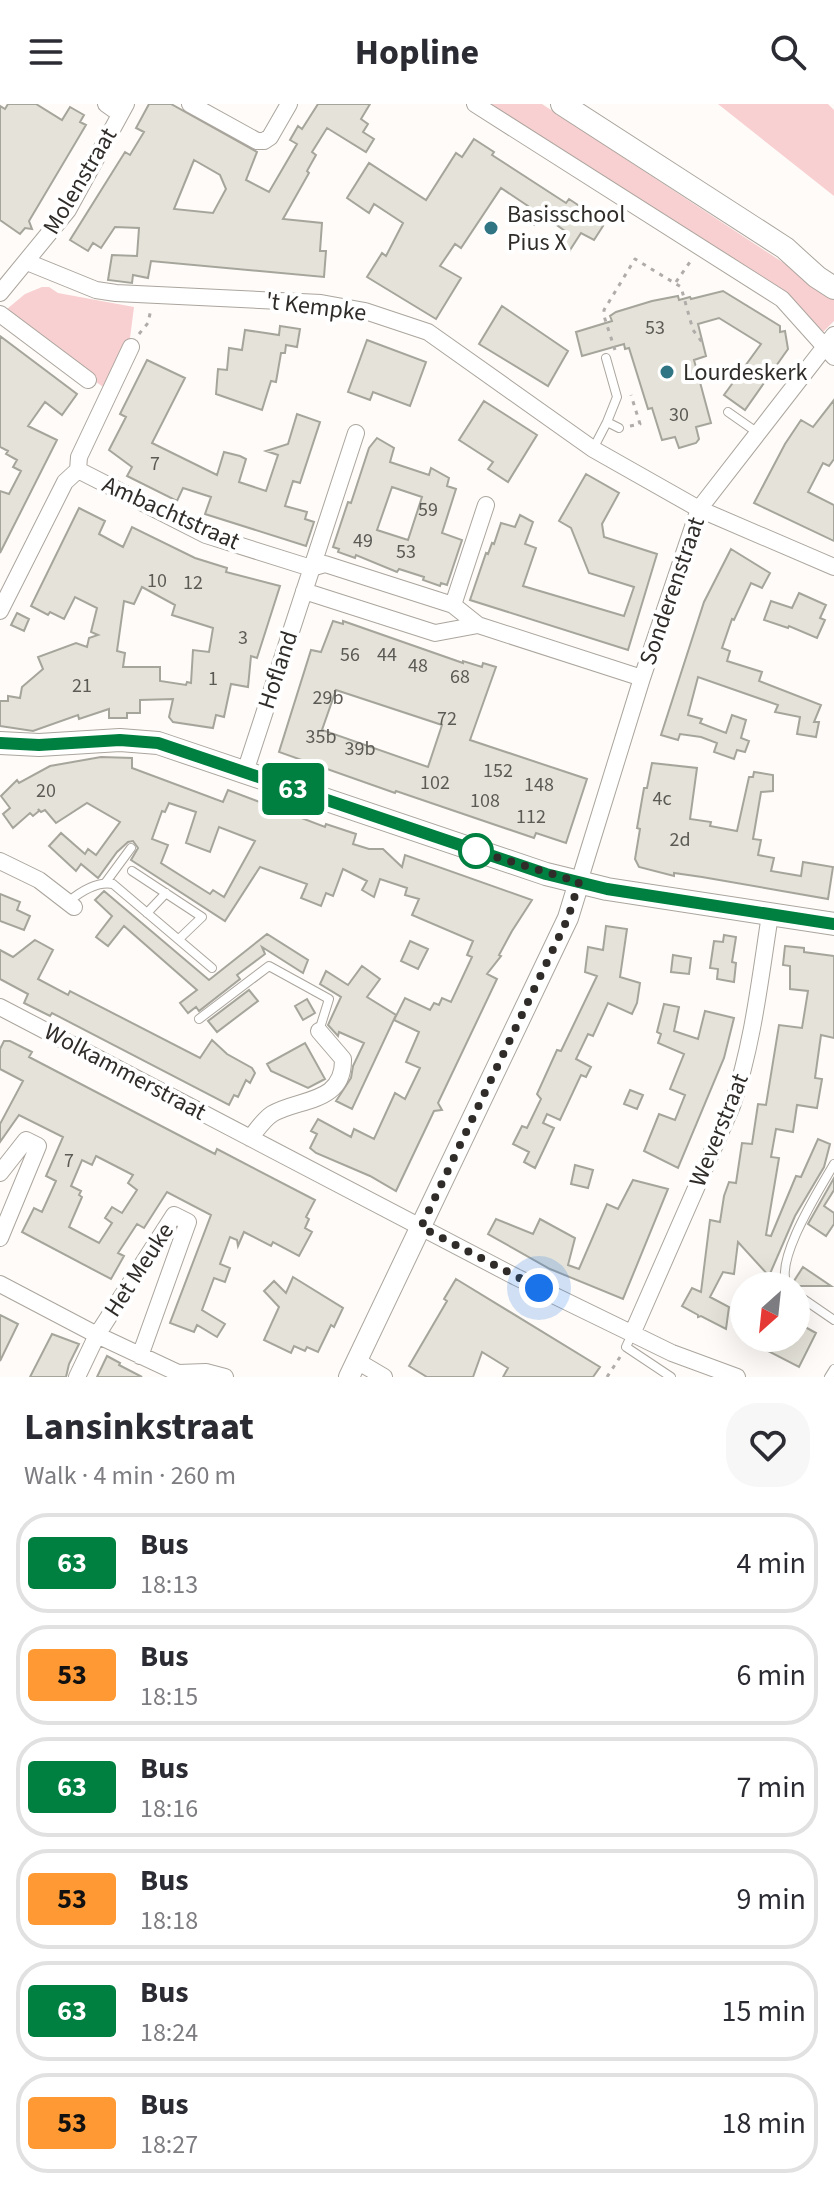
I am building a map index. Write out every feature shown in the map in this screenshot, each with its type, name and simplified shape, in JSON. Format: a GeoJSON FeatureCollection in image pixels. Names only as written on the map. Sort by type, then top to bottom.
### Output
{"type":"FeatureCollection","features":[{"type":"Feature","properties":{"kind":"main road"},"geometry":{"type":"LineString","coordinates":[[562,104],[785,248],[834,288]]}},
{"type":"Feature","properties":{"kind":"main road"},"geometry":{"type":"LineString","coordinates":[[785,248],[834,269]]}},
{"type":"Feature","properties":{"kind":"main road"},"geometry":{"type":"LineString","coordinates":[[0,743],[39,745],[120,740],[158,743],[473,850],[579,882],[834,924]]}},
{"type":"Feature","properties":{"kind":"street"},"geometry":{"type":"LineString","coordinates":[[190,104],[257,141],[264,141],[270,137],[289,104]]}},
{"type":"Feature","properties":{"kind":"street"},"geometry":{"type":"LineString","coordinates":[[475,104],[782,299],[829,353]]}},
{"type":"Feature","properties":{"kind":"street","name":"Molenstraat"},"geometry":{"type":"LineString","coordinates":[[0,293],[68,210],[117,107]]}},
{"type":"Feature","properties":{"kind":"street","name":"'t Kempke"},"geometry":{"type":"LineString","coordinates":[[27,262],[96,290],[321,303],[365,311],[428,332],[593,449],[699,509],[834,567]]}},
{"type":"Feature","properties":{"kind":"street"},"geometry":{"type":"LineString","coordinates":[[0,314],[88,380]]}},
{"type":"Feature","properties":{"kind":"street","name":"Sonderenstraat"},"geometry":{"type":"LineString","coordinates":[[579,882],[642,678],[699,509],[758,434],[829,353],[834,335]]}},
{"type":"Feature","properties":{"kind":"street"},"geometry":{"type":"LineString","coordinates":[[0,611],[65,482],[78,470],[79,457],[131,347]]}},
{"type":"Feature","properties":{"kind":"street"},"geometry":{"type":"LineString","coordinates":[[311,568],[356,433]]}},
{"type":"Feature","properties":{"kind":"street","name":"Ambachtstraat"},"geometry":{"type":"LineString","coordinates":[[78,470],[206,535],[311,568],[325,564],[453,605],[478,625],[642,678]]}},
{"type":"Feature","properties":{"kind":"street"},"geometry":{"type":"LineString","coordinates":[[453,605],[486,505]]}},
{"type":"Feature","properties":{"kind":"street","name":"Hofland"},"geometry":{"type":"LineString","coordinates":[[245,772],[311,568]]}},
{"type":"Feature","properties":{"kind":"street","name":"Ambachtstraat"},"geometry":{"type":"LineString","coordinates":[[304,591],[435,633],[478,625]]}},
{"type":"Feature","properties":{"kind":"street"},"geometry":{"type":"LineString","coordinates":[[0,861],[39,880],[71,904]]}},
{"type":"Feature","properties":{"kind":"street"},"geometry":{"type":"LineString","coordinates":[[384,1377],[353,1369],[568,918],[579,882]]}},
{"type":"Feature","properties":{"kind":"street","name":"Weverstraat"},"geometry":{"type":"LineString","coordinates":[[629,1341],[743,1075],[770,915]]}},
{"type":"Feature","properties":{"kind":"street","name":"Wolkammerstraat"},"geometry":{"type":"LineString","coordinates":[[0,1007],[421,1227],[629,1341],[737,1377]]}},
{"type":"Feature","properties":{"kind":"street"},"geometry":{"type":"LineString","coordinates":[[250,1138],[271,1115],[318,1099],[332,1088],[341,1075],[343,1059],[319,1031]]}},
{"type":"Feature","properties":{"kind":"street"},"geometry":{"type":"LineString","coordinates":[[0,1173],[26,1140],[38,1146],[0,1238]]}},
{"type":"Feature","properties":{"kind":"street","name":"Het Meuke"},"geometry":{"type":"LineString","coordinates":[[77,1377],[97,1335],[174,1215],[188,1222],[140,1356]]}},
{"type":"Feature","properties":{"kind":"street","name":"Het Meuke"},"geometry":{"type":"LineString","coordinates":[[0,1284],[178,1373],[206,1372],[225,1377]]}},
{"type":"Feature","properties":{"kind":"lane"},"geometry":{"type":"LineString","coordinates":[[593,449],[617,397],[606,358]]}},
{"type":"Feature","properties":{"kind":"lane"},"geometry":{"type":"LineString","coordinates":[[728,412],[758,434]]}},
{"type":"Feature","properties":{"kind":"lane"},"geometry":{"type":"LineString","coordinates":[[607,422],[619,428]]}},
{"type":"Feature","properties":{"kind":"lane"},"geometry":{"type":"LineString","coordinates":[[71,904],[78,894],[106,882],[131,848]]}},
{"type":"Feature","properties":{"kind":"lane"},"geometry":{"type":"LineString","coordinates":[[132,871],[202,917],[179,939]]}},
{"type":"Feature","properties":{"kind":"lane"},"geometry":{"type":"LineString","coordinates":[[106,882],[113,884],[212,968]]}},
{"type":"Feature","properties":{"kind":"lane"},"geometry":{"type":"LineString","coordinates":[[147,913],[166,893]]}},
{"type":"Feature","properties":{"kind":"lane"},"geometry":{"type":"LineString","coordinates":[[199,1019],[269,966],[329,999],[319,1031]]}},
{"type":"Feature","properties":{"kind":"lane"},"geometry":{"type":"LineString","coordinates":[[784,1272],[806,1212],[834,1164]]}},
{"type":"Feature","properties":{"kind":"lane"},"geometry":{"type":"LineString","coordinates":[[810,1304],[834,1320]]}},
{"type":"Feature","properties":{"kind":"lane"},"geometry":{"type":"LineString","coordinates":[[629,1341],[671,1377]]}},
{"type":"Feature","properties":{"kind":"lane"},"geometry":{"type":"LineString","coordinates":[[829,1377],[834,1369]]}},
{"type":"Feature","properties":{"kind":"path"},"geometry":{"type":"LineString","coordinates":[[676,282],[700,247]]}},
{"type":"Feature","properties":{"kind":"path"},"geometry":{"type":"LineString","coordinates":[[616,351],[604,310],[635,259],[681,287],[693,330],[702,342]]}},
{"type":"Feature","properties":{"kind":"path"},"geometry":{"type":"LineString","coordinates":[[131,347],[148,323],[154,294]]}},
{"type":"Feature","properties":{"kind":"path"},"geometry":{"type":"LineString","coordinates":[[619,428],[640,424],[629,389]]}},
{"type":"Feature","properties":{"kind":"path"},"geometry":{"type":"LineString","coordinates":[[607,1377],[629,1341]]}},
{"type":"Feature","properties":{"kind":"shaded area"},"geometry":{"type":"Polygon","coordinates":[[[488,104],[542,104],[834,296],[834,321],[823,332],[814,330],[488,104]]]}},
{"type":"Feature","properties":{"kind":"shaded area"},"geometry":{"type":"Polygon","coordinates":[[[718,104],[828,104],[834,110],[834,196],[718,104]]]}},
{"type":"Feature","properties":{"kind":"shaded area"},"geometry":{"type":"Polygon","coordinates":[[[49,287],[58,293],[134,307],[129,346],[106,389],[1,314],[25,294],[49,287]]]}},
{"type":"Feature","properties":{"kind":"building"},"geometry":{"type":"Polygon","coordinates":[[[8,104],[36,104],[62,120],[70,107],[84,115],[80,122],[86,125],[29,221],[32,229],[25,228],[20,234],[0,220],[0,106],[5,109],[8,104]]]}},
{"type":"Feature","properties":{"kind":"building"},"geometry":{"type":"Polygon","coordinates":[[[149,104],[171,104],[257,152],[246,180],[269,192],[297,144],[290,140],[298,126],[302,129],[318,104],[370,104],[361,119],[368,124],[363,132],[374,139],[366,152],[327,128],[312,152],[316,155],[307,171],[309,173],[283,219],[322,223],[320,251],[326,251],[324,277],[151,261],[148,278],[133,275],[132,283],[108,280],[112,255],[137,256],[139,228],[115,227],[101,248],[93,243],[88,251],[70,240],[125,152],[130,155],[144,132],[136,128],[149,104]],[[194,160],[174,209],[213,213],[226,189],[220,175],[194,160]]]}},
{"type":"Feature","properties":{"kind":"building"},"geometry":{"type":"Polygon","coordinates":[[[474,139],[494,152],[492,155],[566,203],[569,199],[587,211],[585,214],[603,226],[594,240],[581,233],[570,250],[558,242],[565,231],[541,214],[534,225],[521,217],[528,206],[501,188],[461,248],[455,244],[440,266],[461,278],[436,319],[367,277],[382,253],[386,256],[403,223],[374,204],[369,213],[347,198],[369,163],[426,200],[456,153],[462,157],[474,139]]]}},
{"type":"Feature","properties":{"kind":"building"},"geometry":{"type":"Polygon","coordinates":[[[723,291],[780,326],[780,332],[785,331],[788,349],[745,410],[724,395],[761,344],[719,318],[698,324],[706,356],[694,360],[711,423],[696,427],[699,439],[696,443],[679,448],[675,437],[662,440],[652,408],[648,409],[629,348],[625,349],[624,344],[582,356],[576,332],[612,321],[610,316],[616,312],[652,301],[678,296],[679,300],[691,299],[723,291]]]}},
{"type":"Feature","properties":{"kind":"building"},"geometry":{"type":"Polygon","coordinates":[[[502,306],[568,351],[548,386],[479,344],[502,306]]]}},
{"type":"Feature","properties":{"kind":"building"},"geometry":{"type":"Polygon","coordinates":[[[280,326],[300,329],[297,347],[286,345],[285,353],[281,353],[276,382],[271,381],[262,410],[216,394],[218,369],[227,370],[229,348],[242,350],[245,330],[279,335],[280,326]]]}},
{"type":"Feature","properties":{"kind":"building"},"geometry":{"type":"Polygon","coordinates":[[[0,336],[77,394],[62,415],[45,402],[28,426],[57,440],[0,553],[0,491],[9,494],[21,471],[13,467],[17,460],[0,447],[0,336]]]}},
{"type":"Feature","properties":{"kind":"building"},"geometry":{"type":"Polygon","coordinates":[[[367,340],[426,362],[410,406],[373,392],[370,400],[348,392],[367,340]]]}},
{"type":"Feature","properties":{"kind":"building"},"geometry":{"type":"Polygon","coordinates":[[[147,360],[185,378],[152,443],[217,475],[224,452],[240,456],[246,459],[239,482],[266,491],[278,455],[266,451],[288,444],[297,414],[320,422],[300,483],[293,481],[285,506],[307,512],[305,519],[314,522],[306,546],[205,514],[211,497],[183,488],[177,501],[127,476],[132,467],[109,450],[126,417],[120,414],[147,360]]]}},
{"type":"Feature","properties":{"kind":"building"},"geometry":{"type":"Polygon","coordinates":[[[834,400],[834,459],[829,466],[823,463],[808,492],[834,505],[834,541],[754,503],[801,420],[813,427],[834,400]]]}},
{"type":"Feature","properties":{"kind":"building"},"geometry":{"type":"Polygon","coordinates":[[[484,401],[537,435],[508,482],[488,469],[493,462],[459,440],[484,401]]]}},
{"type":"Feature","properties":{"kind":"building"},"geometry":{"type":"Polygon","coordinates":[[[377,438],[394,448],[390,462],[429,475],[431,468],[449,478],[447,486],[456,489],[442,533],[462,540],[447,585],[441,583],[440,586],[399,569],[397,572],[356,555],[355,558],[333,547],[369,448],[377,438]],[[392,487],[377,530],[408,540],[422,497],[392,487]]]}},
{"type":"Feature","properties":{"kind":"building"},"geometry":{"type":"Polygon","coordinates":[[[586,474],[619,493],[602,524],[604,537],[657,554],[628,650],[470,600],[486,553],[494,544],[501,523],[515,527],[520,515],[533,522],[525,544],[536,548],[523,586],[624,616],[634,587],[589,573],[571,528],[559,521],[586,474]]]}},
{"type":"Feature","properties":{"kind":"building"},"geometry":{"type":"Polygon","coordinates":[[[79,508],[105,521],[99,534],[123,547],[132,527],[195,558],[227,568],[226,572],[280,586],[257,658],[251,656],[248,687],[231,684],[224,717],[216,715],[213,728],[173,722],[169,717],[173,699],[140,700],[140,713],[127,713],[127,718],[109,718],[109,709],[79,719],[78,715],[33,731],[0,726],[0,701],[8,701],[8,696],[20,698],[22,687],[43,669],[38,657],[76,643],[87,647],[89,638],[98,635],[91,632],[97,608],[75,597],[64,619],[31,606],[79,508]],[[142,587],[134,604],[124,601],[117,651],[125,653],[123,667],[160,667],[160,681],[191,683],[193,650],[209,652],[213,628],[172,615],[175,605],[142,587]]]}},
{"type":"Feature","properties":{"kind":"building"},"geometry":{"type":"Polygon","coordinates":[[[731,549],[770,573],[762,588],[751,583],[732,619],[722,648],[730,651],[727,661],[762,672],[759,681],[821,705],[814,722],[819,722],[816,737],[797,734],[800,717],[775,712],[778,705],[698,677],[688,715],[726,733],[732,715],[746,720],[741,738],[749,741],[745,752],[737,750],[734,759],[714,752],[717,743],[701,737],[680,734],[678,740],[661,735],[704,602],[731,549]]]}},
{"type":"Feature","properties":{"kind":"building"},"geometry":{"type":"Polygon","coordinates":[[[799,593],[826,605],[820,618],[825,620],[817,638],[764,620],[771,601],[792,608],[799,593]]]}},
{"type":"Feature","properties":{"kind":"building"},"geometry":{"type":"Polygon","coordinates":[[[17,613],[29,619],[24,631],[11,625],[17,613]]]}},
{"type":"Feature","properties":{"kind":"building"},"geometry":{"type":"Polygon","coordinates":[[[333,621],[343,624],[343,621],[463,663],[482,667],[483,663],[496,667],[470,740],[587,779],[566,843],[536,833],[534,838],[279,752],[311,650],[321,652],[333,621]],[[336,690],[322,730],[428,767],[442,725],[336,690]]]}},
{"type":"Feature","properties":{"kind":"building"},"geometry":{"type":"Polygon","coordinates":[[[101,757],[132,758],[132,768],[223,802],[228,790],[325,827],[326,824],[356,834],[353,844],[383,849],[402,867],[405,855],[532,900],[512,931],[501,956],[487,974],[497,979],[438,1103],[442,1110],[434,1111],[396,1191],[316,1153],[310,1148],[317,1134],[311,1131],[318,1119],[351,1137],[354,1129],[374,1139],[395,1093],[405,1099],[420,1068],[406,1062],[419,1032],[394,1020],[405,998],[430,1010],[434,1003],[439,1005],[442,998],[451,1002],[472,957],[467,955],[473,941],[412,915],[419,899],[405,895],[407,888],[380,879],[374,897],[362,890],[367,881],[343,869],[333,896],[326,893],[321,906],[301,898],[307,884],[260,867],[225,921],[131,860],[138,848],[133,841],[117,852],[98,878],[81,864],[76,871],[49,846],[61,833],[85,854],[88,849],[96,855],[120,822],[87,803],[56,823],[45,810],[41,812],[38,809],[33,816],[30,813],[13,828],[3,814],[10,808],[1,796],[17,780],[19,783],[50,766],[101,757]],[[169,803],[165,812],[162,811],[152,839],[168,845],[161,863],[210,894],[213,890],[224,897],[255,841],[219,827],[210,852],[186,843],[196,812],[169,803]]]}},
{"type":"Feature","properties":{"kind":"building"},"geometry":{"type":"Polygon","coordinates":[[[652,763],[697,768],[690,819],[737,831],[749,777],[753,777],[754,772],[773,775],[773,791],[761,792],[753,839],[761,840],[758,855],[774,858],[771,871],[801,876],[803,862],[833,867],[828,899],[702,877],[674,873],[674,876],[639,867],[635,859],[640,829],[637,828],[652,763]]]}},
{"type":"Feature","properties":{"kind":"building"},"geometry":{"type":"Polygon","coordinates":[[[104,891],[209,980],[267,934],[308,960],[303,973],[262,947],[265,954],[237,975],[240,979],[199,1011],[196,1007],[188,1013],[180,1003],[197,990],[124,926],[108,946],[96,937],[112,916],[95,900],[104,891]]]}},
{"type":"Feature","properties":{"kind":"building"},"geometry":{"type":"Polygon","coordinates":[[[0,894],[20,902],[17,910],[30,916],[24,930],[0,921],[0,894]]]}},
{"type":"Feature","properties":{"kind":"building"},"geometry":{"type":"Polygon","coordinates":[[[606,926],[627,929],[620,977],[640,983],[637,1003],[632,1014],[608,1003],[593,1036],[588,1034],[576,1059],[591,1067],[586,1077],[581,1075],[560,1120],[547,1114],[543,1123],[554,1128],[535,1168],[524,1162],[529,1152],[513,1144],[522,1126],[527,1128],[541,1099],[537,1094],[557,1050],[561,1051],[597,976],[585,972],[588,947],[603,950],[606,926]]]}},
{"type":"Feature","properties":{"kind":"building"},"geometry":{"type":"Polygon","coordinates":[[[724,935],[736,937],[732,962],[736,963],[734,982],[717,979],[718,969],[710,968],[714,941],[723,942],[724,935]]]}},
{"type":"Feature","properties":{"kind":"building"},"geometry":{"type":"Polygon","coordinates":[[[35,940],[53,950],[38,979],[68,995],[70,991],[200,1058],[212,1040],[227,1054],[252,1068],[255,1073],[250,1083],[246,1080],[238,1097],[234,1095],[229,1105],[52,1013],[50,1016],[24,1003],[28,994],[0,979],[0,950],[13,957],[35,940]]]}},
{"type":"Feature","properties":{"kind":"building"},"geometry":{"type":"Polygon","coordinates":[[[410,941],[428,949],[418,969],[401,961],[410,941]]]}},
{"type":"Feature","properties":{"kind":"building"},"geometry":{"type":"Polygon","coordinates":[[[785,946],[834,956],[834,1038],[821,1035],[815,1078],[822,1079],[817,1108],[797,1105],[793,1132],[776,1129],[771,1157],[779,1158],[766,1235],[771,1236],[796,1176],[801,1177],[818,1139],[830,1144],[824,1167],[795,1216],[771,1272],[765,1272],[738,1242],[734,1272],[723,1272],[710,1297],[729,1307],[726,1329],[682,1306],[692,1288],[701,1292],[710,1220],[720,1222],[729,1182],[736,1183],[742,1143],[752,1144],[758,1104],[766,1105],[779,1025],[802,1028],[808,991],[790,989],[790,966],[783,965],[785,946]]]}},
{"type":"Feature","properties":{"kind":"building"},"geometry":{"type":"Polygon","coordinates":[[[673,955],[691,958],[689,974],[671,972],[673,955]]]}},
{"type":"Feature","properties":{"kind":"building"},"geometry":{"type":"Polygon","coordinates":[[[362,966],[380,979],[367,997],[396,1015],[352,1109],[336,1101],[351,1078],[364,1043],[339,1032],[338,1036],[328,1025],[341,997],[320,984],[326,971],[348,985],[362,966]]]}},
{"type":"Feature","properties":{"kind":"building"},"geometry":{"type":"Polygon","coordinates":[[[249,990],[258,1001],[217,1032],[208,1021],[249,990]]]}},
{"type":"Feature","properties":{"kind":"building"},"geometry":{"type":"Polygon","coordinates":[[[307,999],[315,1013],[303,1020],[295,1006],[307,999]]]}},
{"type":"Feature","properties":{"kind":"building"},"geometry":{"type":"Polygon","coordinates":[[[664,1004],[679,1007],[674,1031],[698,1039],[705,1011],[734,1018],[724,1058],[678,1168],[644,1151],[659,1114],[675,1120],[685,1095],[670,1089],[684,1054],[658,1043],[661,1034],[657,1032],[664,1004]]]}},
{"type":"Feature","properties":{"kind":"building"},"geometry":{"type":"Polygon","coordinates":[[[4,1041],[10,1041],[32,1052],[29,1057],[215,1154],[217,1149],[315,1200],[306,1217],[309,1219],[305,1228],[312,1232],[299,1256],[273,1242],[271,1246],[244,1232],[238,1246],[237,1240],[230,1237],[220,1264],[230,1268],[225,1282],[214,1278],[202,1310],[225,1324],[217,1337],[197,1325],[194,1332],[170,1323],[211,1215],[167,1192],[144,1228],[137,1224],[118,1253],[124,1256],[111,1279],[22,1232],[34,1208],[42,1212],[56,1181],[46,1176],[63,1137],[19,1115],[0,1142],[0,1124],[23,1081],[0,1069],[0,1049],[4,1041]],[[96,1156],[92,1165],[82,1160],[71,1186],[81,1191],[79,1195],[82,1197],[69,1227],[99,1243],[112,1223],[105,1218],[112,1207],[122,1213],[137,1190],[128,1183],[133,1175],[96,1156]]]}},
{"type":"Feature","properties":{"kind":"building"},"geometry":{"type":"Polygon","coordinates":[[[305,1043],[325,1079],[308,1088],[271,1071],[267,1064],[305,1043]]]}},
{"type":"Feature","properties":{"kind":"building"},"geometry":{"type":"Polygon","coordinates":[[[630,1090],[643,1095],[637,1109],[624,1104],[630,1090]]]}},
{"type":"Feature","properties":{"kind":"building"},"geometry":{"type":"Polygon","coordinates":[[[575,1165],[593,1170],[588,1188],[571,1184],[575,1165]]]}},
{"type":"Feature","properties":{"kind":"building"},"geometry":{"type":"Polygon","coordinates":[[[834,1178],[834,1190],[824,1206],[834,1213],[834,1224],[826,1236],[808,1224],[834,1178]]]}},
{"type":"Feature","properties":{"kind":"building"},"geometry":{"type":"Polygon","coordinates":[[[633,1180],[668,1189],[623,1299],[550,1269],[488,1234],[496,1219],[533,1234],[540,1219],[575,1238],[568,1265],[579,1269],[607,1204],[618,1209],[633,1180]]]}},
{"type":"Feature","properties":{"kind":"building"},"geometry":{"type":"Polygon","coordinates":[[[803,1267],[831,1286],[810,1286],[810,1272],[800,1272],[803,1267]]]}},
{"type":"Feature","properties":{"kind":"building"},"geometry":{"type":"Polygon","coordinates":[[[293,1277],[343,1308],[318,1352],[294,1346],[291,1353],[264,1340],[279,1307],[264,1291],[274,1281],[286,1293],[293,1277]]]}},
{"type":"Feature","properties":{"kind":"building"},"geometry":{"type":"Polygon","coordinates":[[[456,1279],[600,1367],[593,1377],[503,1377],[508,1368],[482,1352],[473,1377],[427,1377],[409,1366],[447,1301],[444,1299],[456,1279]]]}},
{"type":"Feature","properties":{"kind":"building"},"geometry":{"type":"Polygon","coordinates":[[[0,1315],[18,1324],[0,1361],[0,1315]]]}},
{"type":"Feature","properties":{"kind":"building"},"geometry":{"type":"Polygon","coordinates":[[[810,1330],[816,1333],[810,1345],[810,1330]]]}},
{"type":"Feature","properties":{"kind":"building"},"geometry":{"type":"Polygon","coordinates":[[[52,1334],[79,1344],[66,1377],[30,1377],[52,1334]]]}},
{"type":"Feature","properties":{"kind":"building"},"geometry":{"type":"Polygon","coordinates":[[[770,1352],[806,1352],[799,1367],[770,1352]]]}},
{"type":"Feature","properties":{"kind":"building"},"geometry":{"type":"Polygon","coordinates":[[[107,1356],[119,1365],[142,1377],[97,1377],[107,1356]]]}},
{"type":"Feature","properties":{"kind":"bus line","name":"63"},"geometry":{"type":"LineString","coordinates":[[0,743],[39,745],[120,740],[158,743],[546,874],[607,889],[834,924]]}},
{"type":"Feature","properties":{"kind":"place","name":"Basisschool Pius X"},"geometry":{"type":"Point","coordinates":[491,228]}},
{"type":"Feature","properties":{"kind":"place","name":"Lourdeskerk"},"geometry":{"type":"Point","coordinates":[667,372]}},
{"type":"Feature","properties":{"kind":"route"},"geometry":{"type":"LineString","coordinates":[[476,851],[466,848],[579,882],[568,918],[421,1227],[539,1288]]}}]}
